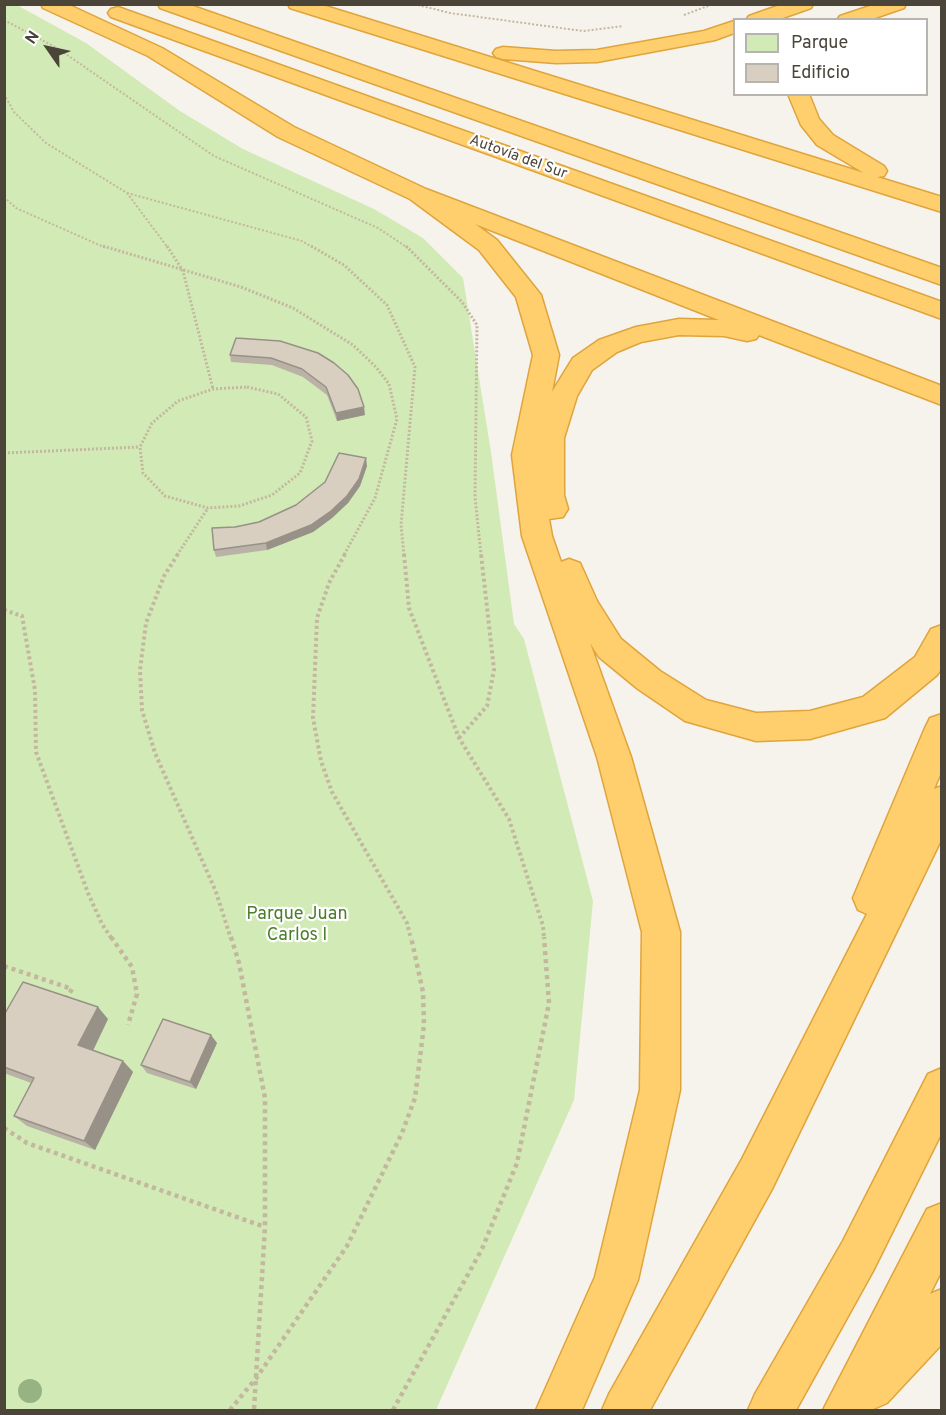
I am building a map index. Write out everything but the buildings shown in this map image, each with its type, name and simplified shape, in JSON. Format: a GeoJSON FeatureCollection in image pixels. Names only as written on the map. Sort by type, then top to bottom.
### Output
{"type":"FeatureCollection","features":[{"type":"Feature","properties":{"kind":"highway"},"geometry":{"type":"LineString","coordinates":[[50,4],[155,52],[286,132],[418,194],[942,396]]}},
{"type":"Feature","properties":{"kind":"highway","name":"Autovía del Sur"},"geometry":{"type":"LineString","coordinates":[[94,4],[942,311]]}},
{"type":"Feature","properties":{"kind":"highway","name":"Autovía del Sur"},"geometry":{"type":"LineString","coordinates":[[167,4],[942,277]]}},
{"type":"Feature","properties":{"kind":"highway"},"geometry":{"type":"LineString","coordinates":[[297,4],[941,205]]}},
{"type":"Feature","properties":{"kind":"highway"},"geometry":{"type":"LineString","coordinates":[[762,18],[804,4]]}},
{"type":"Feature","properties":{"kind":"highway"},"geometry":{"type":"LineString","coordinates":[[853,18],[897,4]]}},
{"type":"Feature","properties":{"kind":"highway"},"geometry":{"type":"LineString","coordinates":[[345,18],[459,45],[509,54],[556,57],[597,56],[634,50],[708,36],[733,28]]}},
{"type":"Feature","properties":{"kind":"highway"},"geometry":{"type":"LineString","coordinates":[[799,96],[809,120],[825,140],[850,157],[941,205]]}},
{"type":"Feature","properties":{"kind":"highway"},"geometry":{"type":"LineString","coordinates":[[418,194],[488,245],[528,295],[546,356],[526,455],[537,536],[614,757],[661,932],[660,1090],[616,1280],[559,1410]]}},
{"type":"Feature","properties":{"kind":"highway"},"geometry":{"type":"LineString","coordinates":[[820,348],[724,328],[679,327],[636,335],[608,346],[582,364],[563,396],[550,438],[550,495],[567,566],[584,606],[610,648],[649,680],[696,711],[756,727],[810,725],[873,708],[926,666],[942,638]]}},
{"type":"Feature","properties":{"kind":"highway"},"geometry":{"type":"LineString","coordinates":[[757,1174],[942,728]]}},
{"type":"Feature","properties":{"kind":"highway"},"geometry":{"type":"LineString","coordinates":[[625,1410],[757,1174],[942,801]]}},
{"type":"Feature","properties":{"kind":"highway"},"geometry":{"type":"LineString","coordinates":[[771,1410],[858,1256],[942,1088]]}},
{"type":"Feature","properties":{"kind":"highway"},"geometry":{"type":"LineString","coordinates":[[848,1410],[942,1224]]}},
{"type":"Feature","properties":{"kind":"highway"},"geometry":{"type":"LineString","coordinates":[[848,1410],[942,1311]]}},
{"type":"Feature","properties":{"kind":"path"},"geometry":{"type":"LineString","coordinates":[[414,4],[450,13],[583,31],[629,25]]}},
{"type":"Feature","properties":{"kind":"path"},"geometry":{"type":"LineString","coordinates":[[676,18],[713,4]]}},
{"type":"Feature","properties":{"kind":"path"},"geometry":{"type":"LineString","coordinates":[[4,20],[57,48],[214,156],[378,228],[406,246],[462,302],[477,325],[475,497],[494,670],[487,706],[459,738]]}},
{"type":"Feature","properties":{"kind":"path"},"geometry":{"type":"LineString","coordinates":[[4,94],[14,112],[46,143],[127,193],[302,241],[344,264],[387,305],[415,367],[401,525],[409,608],[459,738],[508,819],[543,926],[549,1003],[517,1163],[482,1249],[393,1410]]}},
{"type":"Feature","properties":{"kind":"path"},"geometry":{"type":"LineString","coordinates":[[127,193],[158,232],[183,271],[213,388]]}},
{"type":"Feature","properties":{"kind":"path"},"geometry":{"type":"LineString","coordinates":[[4,197],[16,208],[109,249],[241,287],[293,308],[353,345],[376,367],[388,384],[397,419],[375,498],[328,583],[317,618],[313,718],[321,761],[332,792],[406,923],[423,992],[422,1052],[415,1098],[370,1202],[346,1246],[257,1377],[230,1410]]}},
{"type":"Feature","properties":{"kind":"path"},"geometry":{"type":"LineString","coordinates":[[246,387],[278,394],[306,417],[312,441],[300,472],[272,495],[239,506],[208,508],[165,496],[143,473],[140,447],[152,423],[178,401],[213,388],[246,387]]}},
{"type":"Feature","properties":{"kind":"path"},"geometry":{"type":"LineString","coordinates":[[4,453],[140,447]]}},
{"type":"Feature","properties":{"kind":"path"},"geometry":{"type":"LineString","coordinates":[[208,508],[164,576],[146,623],[140,670],[142,710],[155,753],[216,892],[239,963],[265,1098],[265,1227],[254,1410]]}},
{"type":"Feature","properties":{"kind":"path"},"geometry":{"type":"LineString","coordinates":[[4,610],[22,616],[35,690],[36,752],[88,893],[102,924],[132,967],[137,994],[128,1025]]}},
{"type":"Feature","properties":{"kind":"path"},"geometry":{"type":"LineString","coordinates":[[4,966],[72,989],[63,1004]]}},
{"type":"Feature","properties":{"kind":"path"},"geometry":{"type":"LineString","coordinates":[[4,1128],[27,1143],[265,1227]]}},
{"type":"Feature","properties":{"kind":"green space","name":"Parque Juan Carlos I"},"geometry":{"type":"Polygon","coordinates":[[[15,4],[86,43],[180,111],[243,149],[374,209],[423,238],[463,278],[491,452],[514,624],[524,639],[593,901],[574,1100],[436,1410],[5,1410],[4,5],[15,4]]]}}]}
